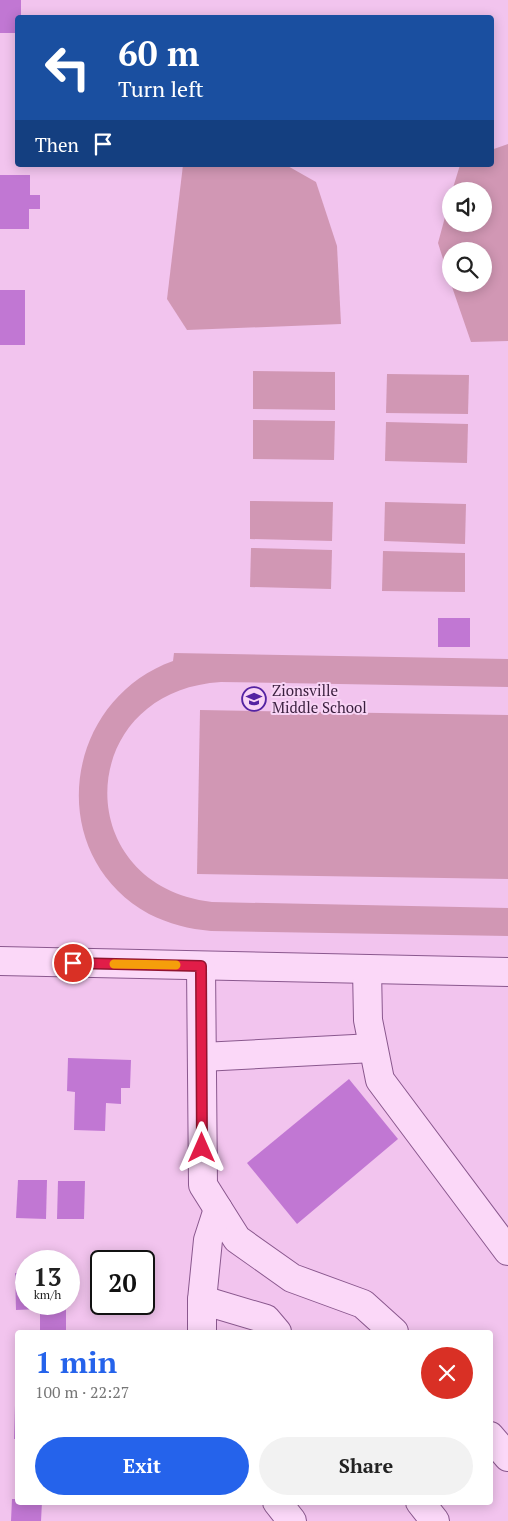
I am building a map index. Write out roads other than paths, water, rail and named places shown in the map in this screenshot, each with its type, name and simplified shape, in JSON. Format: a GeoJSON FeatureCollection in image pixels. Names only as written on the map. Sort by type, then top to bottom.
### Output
{"type":"FeatureCollection","features":[{"type":"Feature","properties":{"kind":"lane"},"geometry":{"type":"LineString","coordinates":[[0,961],[508,972]]}},
{"type":"Feature","properties":{"kind":"lane"},"geometry":{"type":"LineString","coordinates":[[201,966],[203,1185],[238,1239],[292,1278],[363,1304],[392,1330]]}},
{"type":"Feature","properties":{"kind":"lane"},"geometry":{"type":"LineString","coordinates":[[368,969],[368,1020],[380,1080],[508,1251]]}},
{"type":"Feature","properties":{"kind":"lane"},"geometry":{"type":"LineString","coordinates":[[202,1057],[373,1048]]}},
{"type":"Feature","properties":{"kind":"lane"},"geometry":{"type":"LineString","coordinates":[[202,1330],[202,1300],[208,1240],[218,1209]]}},
{"type":"Feature","properties":{"kind":"lane"},"geometry":{"type":"LineString","coordinates":[[202,1300],[266,1319],[275,1330]]}},
{"type":"Feature","properties":{"kind":"lane"},"geometry":{"type":"LineString","coordinates":[[493,1440],[508,1457]]}},
{"type":"Feature","properties":{"kind":"lane"},"geometry":{"type":"LineString","coordinates":[[279,1505],[292,1521]]}},
{"type":"Feature","properties":{"kind":"lane"},"geometry":{"type":"LineString","coordinates":[[422,1505],[435,1521]]}},
{"type":"Feature","properties":{"kind":"place","name":"Zionsville Middle School"},"geometry":{"type":"Point","coordinates":[254,699]}}]}
